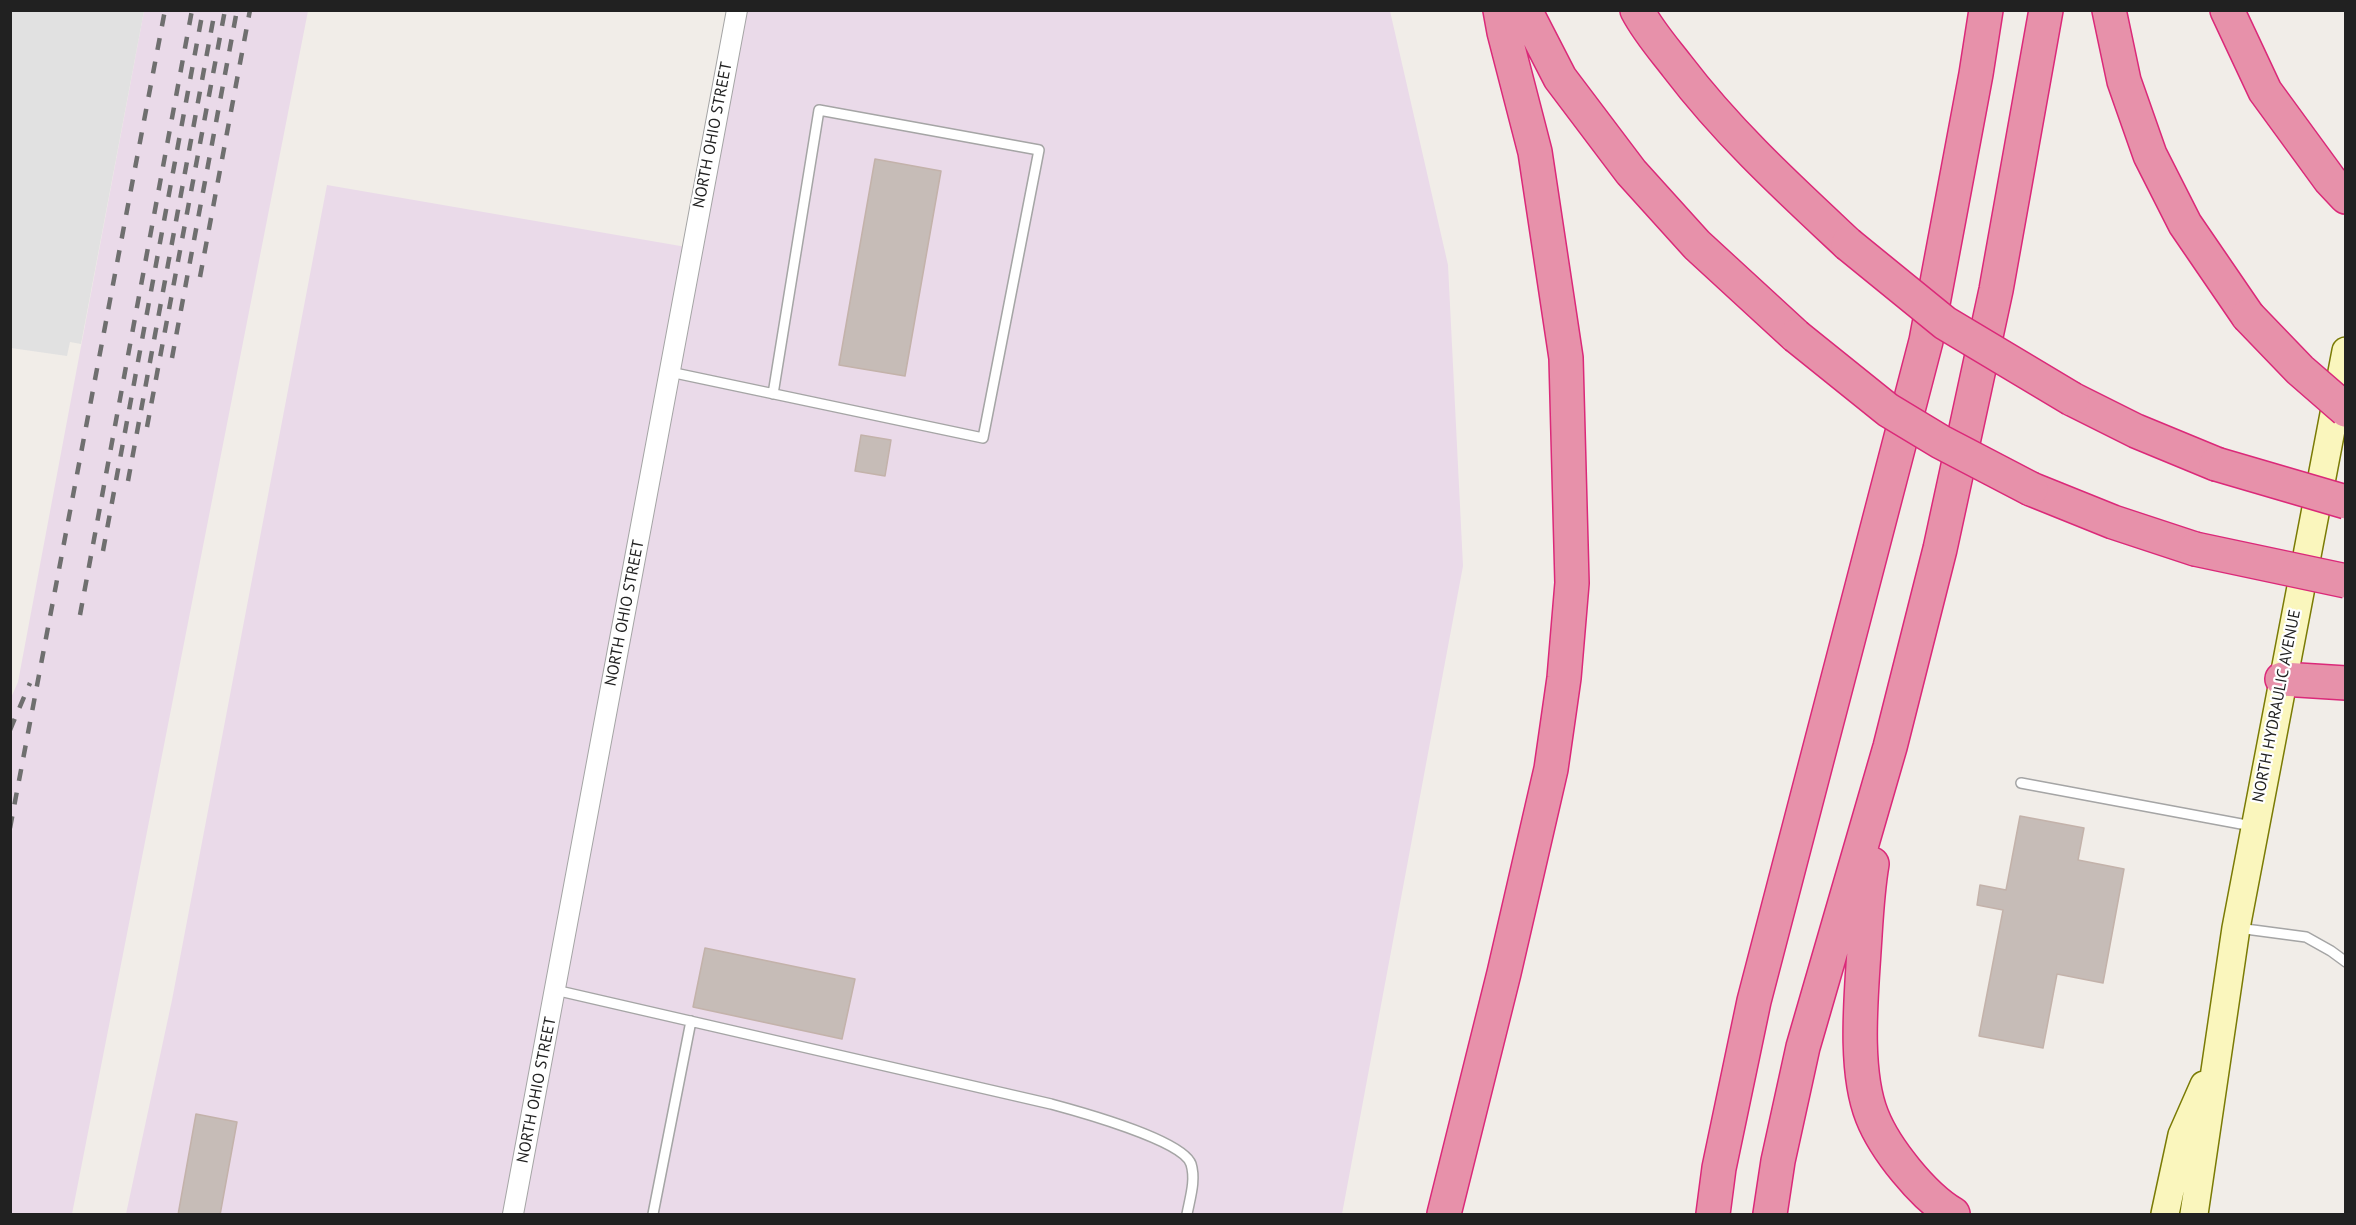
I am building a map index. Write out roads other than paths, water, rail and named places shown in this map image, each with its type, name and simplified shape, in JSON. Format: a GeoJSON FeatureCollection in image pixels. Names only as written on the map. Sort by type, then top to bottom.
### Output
{"type":"FeatureCollection","features":[{"type":"Feature","properties":{"kind":"highway"},"geometry":{"type":"LineString","coordinates":[[1444,1215],[1504,973],[1551,769],[1572,583],[1566,358],[1535,152],[1500,10]]}},
{"type":"Feature","properties":{"kind":"highway"},"geometry":{"type":"LineString","coordinates":[[1525,10],[1560,78],[1631,172],[1697,245],[1796,336],[1888,410],[1941,442],[2031,489],[2113,522],[2195,549],[2346,581]]}},
{"type":"Feature","properties":{"kind":"highway"},"geometry":{"type":"LineString","coordinates":[[1637,10],[1646,26],[1709,109],[1764,166],[1848,244],[1945,323],[2002,359],[2136,431],[2216,464],[2346,502]]}},
{"type":"Feature","properties":{"kind":"highway"},"geometry":{"type":"LineString","coordinates":[[1950,217],[1967,10]]}},
{"type":"Feature","properties":{"kind":"highway"},"geometry":{"type":"LineString","coordinates":[[1713,1215],[1719,1168],[1754,1001],[1926,341],[1986,10]]}},
{"type":"Feature","properties":{"kind":"highway"},"geometry":{"type":"LineString","coordinates":[[1770,1215],[1778,1161],[1803,1047],[1890,747],[1940,549],[1996,290],[2046,10]]}},
{"type":"Feature","properties":{"kind":"highway"},"geometry":{"type":"LineString","coordinates":[[2109,10],[2124,81],[2150,155],[2185,224],[2248,316],[2300,370],[2346,410]]}},
{"type":"Feature","properties":{"kind":"highway"},"geometry":{"type":"LineString","coordinates":[[2227,10],[2265,91],[2330,180],[2346,197]]}},
{"type":"Feature","properties":{"kind":"highway"},"geometry":{"type":"LineString","coordinates":[[2282,678],[2346,683]]}},
{"type":"Feature","properties":{"kind":"highway"},"geometry":{"type":"LineString","coordinates":[[1890,747],[1869,883],[1860,1022],[1864,1083],[1872,1116],[1891,1149],[1914,1182],[1953,1215]]}},
{"type":"Feature","properties":{"kind":"street","name":"NORTH OHIO STREET"},"geometry":{"type":"LineString","coordinates":[[513,1215],[737,10]]}},
{"type":"Feature","properties":{"kind":"street","name":"NORTH HYDRAULIC AVENUE"},"geometry":{"type":"LineString","coordinates":[[2194,1215],[2236,928],[2346,351]]}},
{"type":"Feature","properties":{"kind":"street","name":"NORTH HYDRAULIC AVENUE"},"geometry":{"type":"LineString","coordinates":[[2165,1215],[2182,1135],[2200,1092],[2217,1063]]}},
{"type":"Feature","properties":{"kind":"lane"},"geometry":{"type":"LineString","coordinates":[[670,372],[773,394],[983,438],[1039,150],[819,110],[773,394]]}},
{"type":"Feature","properties":{"kind":"lane"},"geometry":{"type":"LineString","coordinates":[[2021,783],[2255,827]]}},
{"type":"Feature","properties":{"kind":"lane"},"geometry":{"type":"LineString","coordinates":[[2236,928],[2306,937],[2346,962]]}},
{"type":"Feature","properties":{"kind":"lane"},"geometry":{"type":"LineString","coordinates":[[555,990],[1051,1104],[1089,1115],[1172,1145],[1190,1161],[1193,1176],[1187,1215]]}},
{"type":"Feature","properties":{"kind":"lane"},"geometry":{"type":"LineString","coordinates":[[653,1215],[691,1021]]}},
{"type":"Feature","properties":{"kind":"railway"},"geometry":{"type":"LineString","coordinates":[[10,828],[165,10]]}},
{"type":"Feature","properties":{"kind":"railway"},"geometry":{"type":"LineString","coordinates":[[80,615],[192,10]]}},
{"type":"Feature","properties":{"kind":"railway"},"geometry":{"type":"LineString","coordinates":[[103,551],[203,10]]}},
{"type":"Feature","properties":{"kind":"railway"},"geometry":{"type":"LineString","coordinates":[[128,481],[215,10]]}},
{"type":"Feature","properties":{"kind":"railway"},"geometry":{"type":"LineString","coordinates":[[147,427],[225,10]]}},
{"type":"Feature","properties":{"kind":"railway"},"geometry":{"type":"LineString","coordinates":[[172,358],[237,10]]}},
{"type":"Feature","properties":{"kind":"railway"},"geometry":{"type":"LineString","coordinates":[[200,277],[250,10]]}},
{"type":"Feature","properties":{"kind":"railway"},"geometry":{"type":"LineString","coordinates":[[10,730],[30,683]]}}]}
